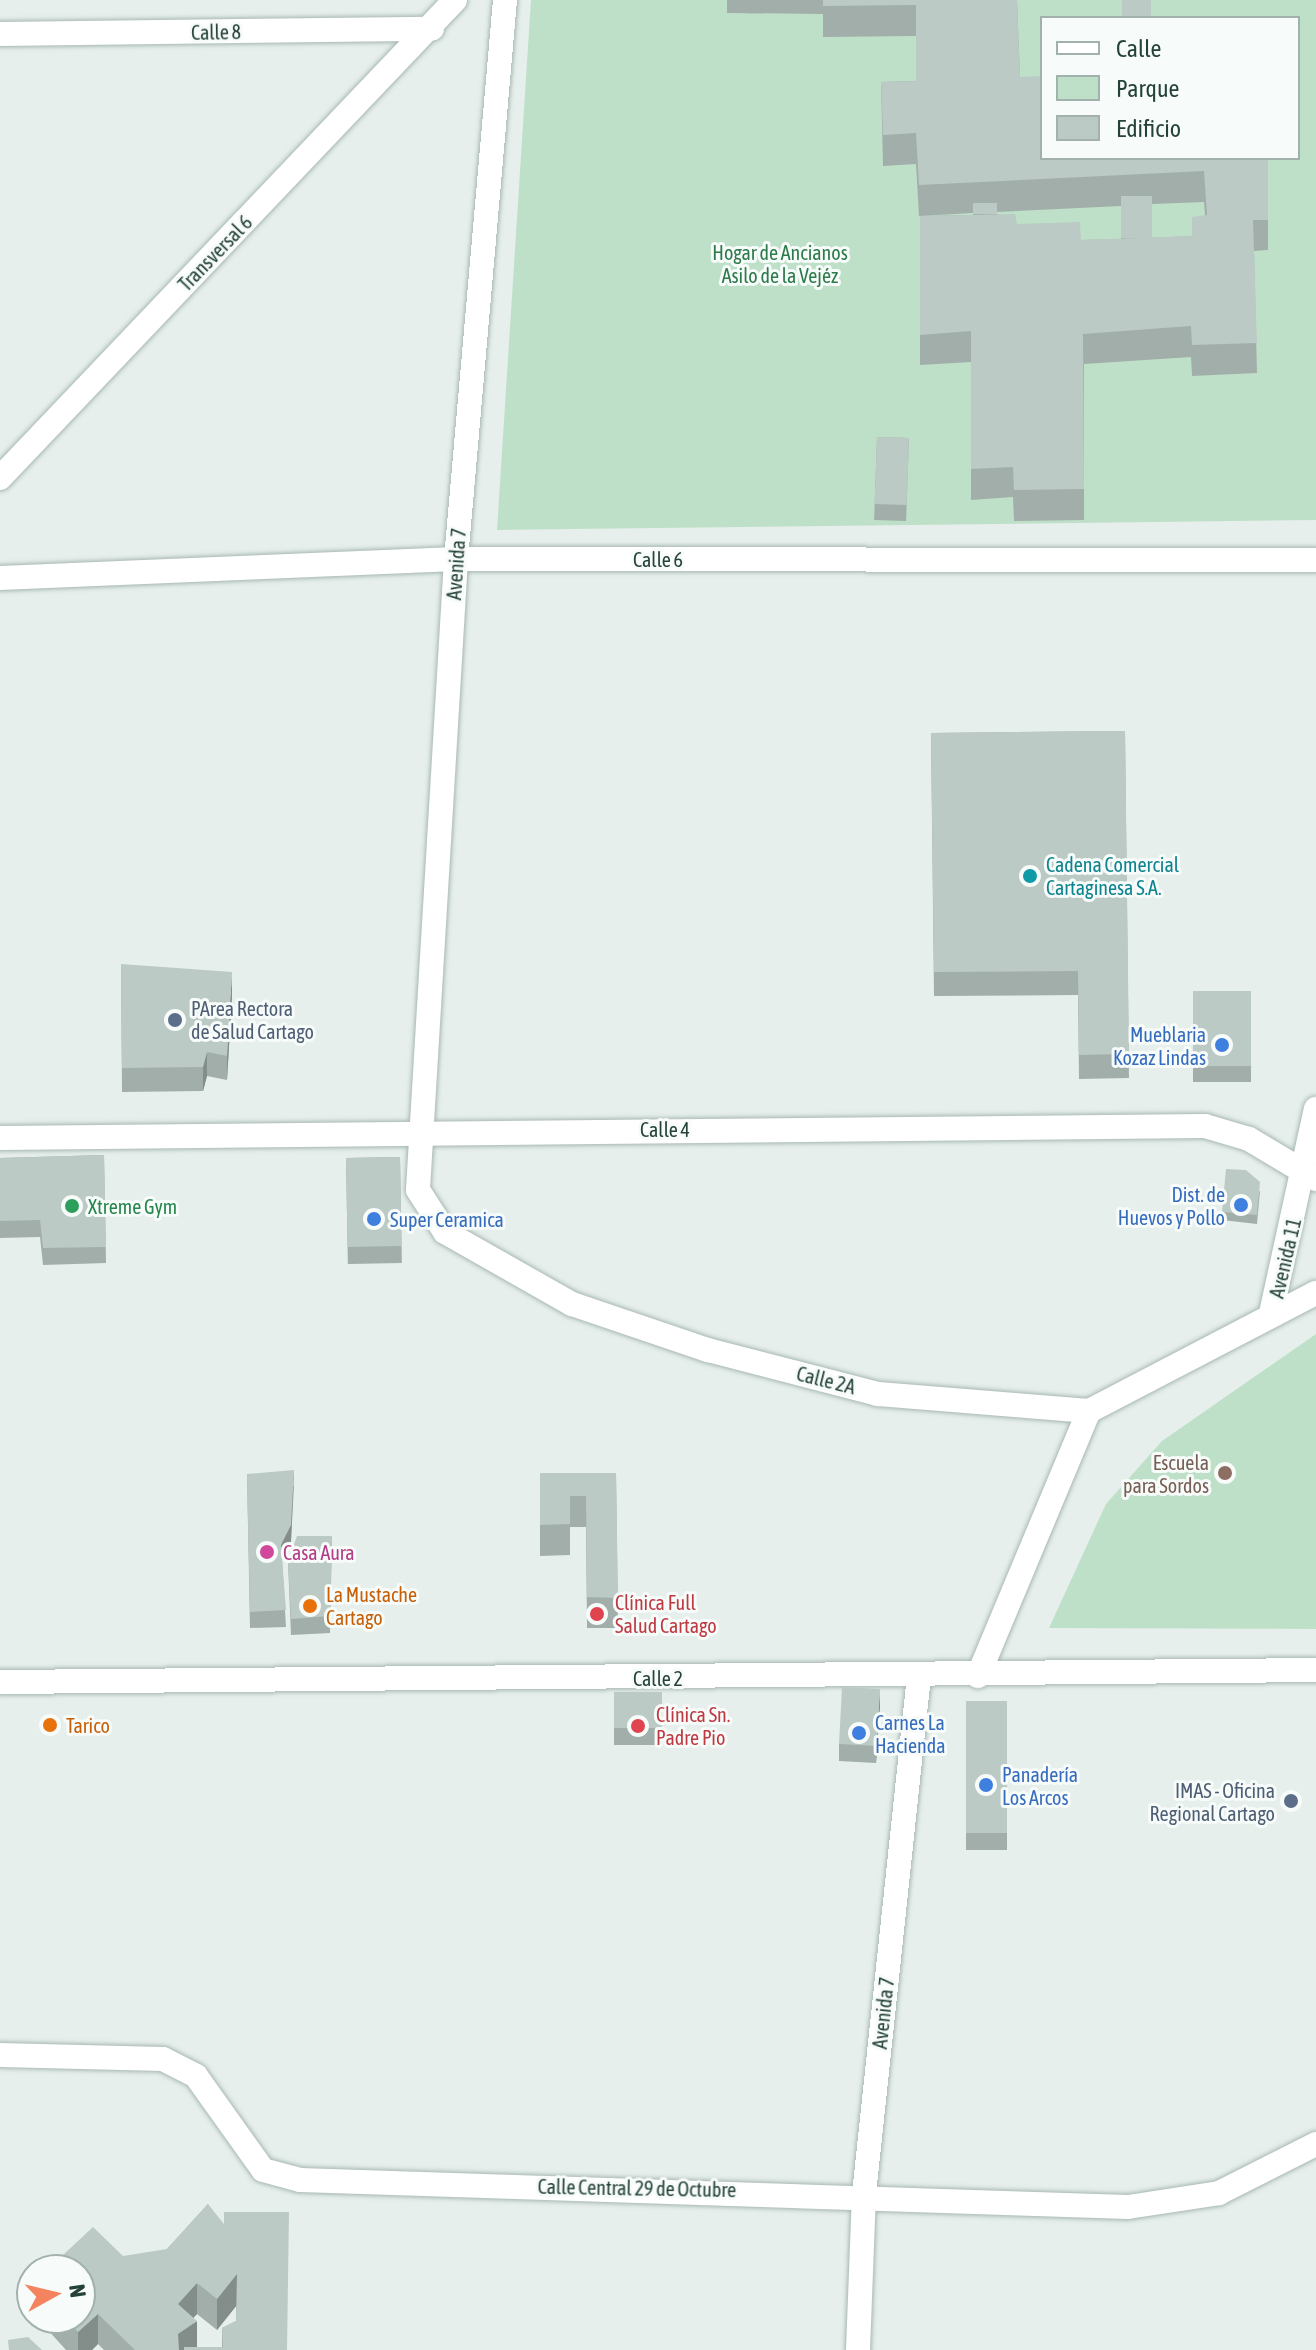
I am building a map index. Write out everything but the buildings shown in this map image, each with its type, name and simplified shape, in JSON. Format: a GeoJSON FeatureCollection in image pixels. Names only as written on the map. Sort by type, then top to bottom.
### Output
{"type":"FeatureCollection","features":[{"type":"Feature","properties":{"kind":"street","name":"Transversal 6"},"geometry":{"type":"LineString","coordinates":[[0,478],[432,29],[455,0]]}},
{"type":"Feature","properties":{"kind":"street","name":"Avenida 7"},"geometry":{"type":"LineString","coordinates":[[418,1130],[456,559],[505,0]]}},
{"type":"Feature","properties":{"kind":"street","name":"Calle 8"},"geometry":{"type":"LineString","coordinates":[[0,34],[432,29]]}},
{"type":"Feature","properties":{"kind":"street","name":"Calle 6"},"geometry":{"type":"LineString","coordinates":[[0,578],[456,559],[1316,560]]}},
{"type":"Feature","properties":{"kind":"street","name":"Avenida 11"},"geometry":{"type":"LineString","coordinates":[[1271,1313],[1310,1178],[1316,1109]]}},
{"type":"Feature","properties":{"kind":"street","name":"Calle 4"},"geometry":{"type":"LineString","coordinates":[[0,1138],[418,1130],[1205,1126],[1249,1139],[1310,1178]]}},
{"type":"Feature","properties":{"kind":"street","name":"Calle 2A"},"geometry":{"type":"LineString","coordinates":[[418,1130],[418,1190],[445,1232],[572,1304],[708,1350],[878,1394],[1089,1411]]}},
{"type":"Feature","properties":{"kind":"street"},"geometry":{"type":"LineString","coordinates":[[978,1676],[1089,1411],[1271,1313],[1316,1293]]}},
{"type":"Feature","properties":{"kind":"street","name":"Calle 2"},"geometry":{"type":"LineString","coordinates":[[0,1682],[978,1676],[1316,1670]]}},
{"type":"Feature","properties":{"kind":"street","name":"Avenida 7"},"geometry":{"type":"LineString","coordinates":[[858,2350],[864,2194],[919,1676]]}},
{"type":"Feature","properties":{"kind":"street","name":"Calle Central 29 de Octubre"},"geometry":{"type":"LineString","coordinates":[[0,2055],[163,2059],[196,2076],[263,2170],[300,2180],[864,2194],[1128,2207],[1219,2193],[1316,2144]]}},
{"type":"Feature","properties":{"kind":"green space","name":"Hogar de Ancianos Asilo de la Vejéz"},"geometry":{"type":"Polygon","coordinates":[[[531,0],[1316,0],[1316,520],[497,530],[531,0]]]}},
{"type":"Feature","properties":{"kind":"green space","name":"Escuela para Sordos"},"geometry":{"type":"Polygon","coordinates":[[[1316,1334],[1316,1629],[1049,1628],[1106,1504],[1162,1441],[1316,1334]]]}},
{"type":"Feature","properties":{"kind":"place","name":"Cadena Comercial Cartaginesa S.A."},"geometry":{"type":"Point","coordinates":[1030,876]}},
{"type":"Feature","properties":{"kind":"place","name":"PArea Rectora de Salud Cartago"},"geometry":{"type":"Point","coordinates":[175,1020]}},
{"type":"Feature","properties":{"kind":"place","name":"Mueblaria Kozaz Lindas"},"geometry":{"type":"Point","coordinates":[1222,1045]}},
{"type":"Feature","properties":{"kind":"place","name":"Dist. de Huevos y Pollo"},"geometry":{"type":"Point","coordinates":[1241,1205]}},
{"type":"Feature","properties":{"kind":"place","name":"Xtreme Gym"},"geometry":{"type":"Point","coordinates":[72,1206]}},
{"type":"Feature","properties":{"kind":"place","name":"Super Ceramica"},"geometry":{"type":"Point","coordinates":[374,1219]}},
{"type":"Feature","properties":{"kind":"place","name":"Escuela para Sordos"},"geometry":{"type":"Point","coordinates":[1225,1473]}},
{"type":"Feature","properties":{"kind":"place","name":"Casa Aura"},"geometry":{"type":"Point","coordinates":[267,1552]}},
{"type":"Feature","properties":{"kind":"place","name":"La Mustache Cartago"},"geometry":{"type":"Point","coordinates":[310,1606]}},
{"type":"Feature","properties":{"kind":"place","name":"Clínica Full Salud Cartago"},"geometry":{"type":"Point","coordinates":[597,1614]}},
{"type":"Feature","properties":{"kind":"place","name":"Tarico"},"geometry":{"type":"Point","coordinates":[50,1725]}},
{"type":"Feature","properties":{"kind":"place","name":"Clínica Sn. Padre Pio"},"geometry":{"type":"Point","coordinates":[638,1726]}},
{"type":"Feature","properties":{"kind":"place","name":"Carnes La Hacienda"},"geometry":{"type":"Point","coordinates":[859,1733]}},
{"type":"Feature","properties":{"kind":"place","name":"Panadería Los Arcos"},"geometry":{"type":"Point","coordinates":[986,1785]}},
{"type":"Feature","properties":{"kind":"place","name":"IMAS - Oficina Regional Cartago"},"geometry":{"type":"Point","coordinates":[1291,1801]}}]}
